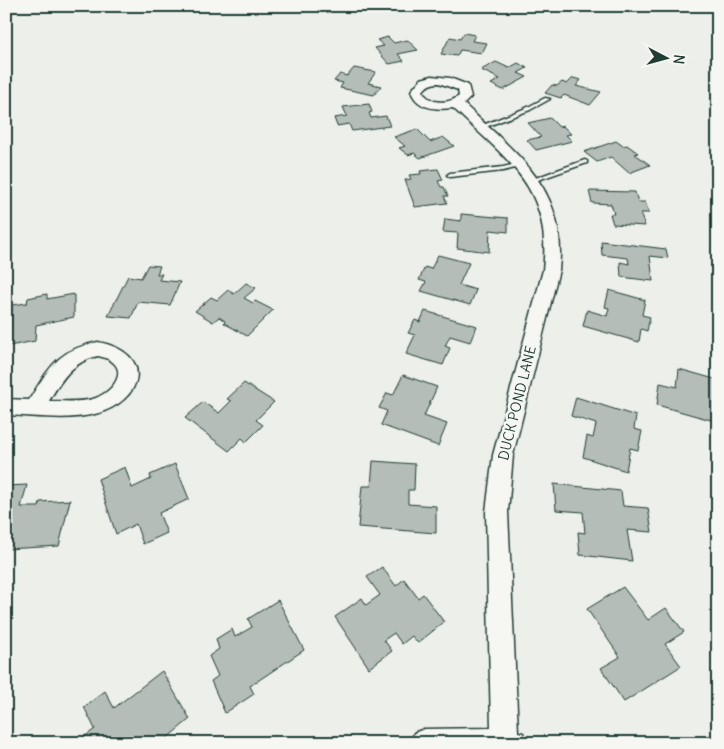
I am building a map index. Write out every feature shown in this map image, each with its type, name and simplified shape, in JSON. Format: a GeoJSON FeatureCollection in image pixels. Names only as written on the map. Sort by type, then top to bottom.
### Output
{"type":"FeatureCollection","features":[{"type":"Feature","properties":{"kind":"street","name":"DUCK POND LANE"},"geometry":{"type":"LineString","coordinates":[[456,104],[521,165],[533,180],[541,194],[550,218],[553,253],[545,294],[503,455],[499,480],[497,512],[509,742]]}},
{"type":"Feature","properties":{"kind":"street"},"geometry":{"type":"LineString","coordinates":[[6,407],[89,408],[102,404],[114,397],[128,378],[129,369],[126,360],[120,354],[110,350],[93,350],[76,355],[58,371],[35,407]]}},
{"type":"Feature","properties":{"kind":"street"},"geometry":{"type":"LineString","coordinates":[[424,743],[509,742]]}},
{"type":"Feature","properties":{"kind":"lane"},"geometry":{"type":"LineString","coordinates":[[481,127],[528,109],[547,99]]}},
{"type":"Feature","properties":{"kind":"lane"},"geometry":{"type":"LineString","coordinates":[[533,180],[585,162]]}},
{"type":"Feature","properties":{"kind":"lane"},"geometry":{"type":"LineString","coordinates":[[450,174],[503,169],[521,165]]}},
{"type":"Feature","properties":{"kind":"building"},"geometry":{"type":"Polygon","coordinates":[[[464,33],[475,35],[472,41],[487,43],[482,53],[460,50],[457,56],[441,54],[450,37],[460,39],[464,33]]]}},
{"type":"Feature","properties":{"kind":"building"},"geometry":{"type":"Polygon","coordinates":[[[388,37],[394,43],[407,40],[418,50],[398,54],[404,61],[389,64],[375,48],[384,46],[377,40],[388,37]]]}},
{"type":"Feature","properties":{"kind":"building"},"geometry":{"type":"Polygon","coordinates":[[[496,62],[509,68],[518,63],[527,68],[518,73],[527,77],[503,90],[491,84],[500,79],[481,70],[496,62]]]}},
{"type":"Feature","properties":{"kind":"building"},"geometry":{"type":"Polygon","coordinates":[[[354,68],[376,72],[368,83],[381,86],[374,95],[340,88],[343,83],[334,81],[340,74],[347,76],[354,68]]]}},
{"type":"Feature","properties":{"kind":"building"},"geometry":{"type":"Polygon","coordinates":[[[573,78],[581,80],[576,86],[601,92],[590,105],[564,95],[561,98],[545,93],[552,85],[557,86],[562,82],[567,84],[573,78]]]}},
{"type":"Feature","properties":{"kind":"building"},"geometry":{"type":"Polygon","coordinates":[[[369,104],[372,112],[369,113],[371,118],[386,116],[390,126],[352,131],[349,124],[337,126],[334,118],[347,116],[343,107],[369,104]]]}},
{"type":"Feature","properties":{"kind":"building"},"geometry":{"type":"Polygon","coordinates":[[[550,118],[559,127],[563,126],[571,134],[566,135],[572,141],[536,150],[527,140],[541,137],[528,123],[550,118]]]}},
{"type":"Feature","properties":{"kind":"building"},"geometry":{"type":"Polygon","coordinates":[[[417,129],[430,142],[443,137],[454,146],[420,158],[414,153],[408,155],[399,148],[405,146],[394,137],[417,129]]]}},
{"type":"Feature","properties":{"kind":"building"},"geometry":{"type":"Polygon","coordinates":[[[616,141],[623,146],[627,145],[638,153],[635,154],[650,165],[629,173],[611,157],[597,162],[584,152],[616,141]]]}},
{"type":"Feature","properties":{"kind":"building"},"geometry":{"type":"Polygon","coordinates":[[[711,167],[718,168],[718,178],[711,176],[711,167]]]}},
{"type":"Feature","properties":{"kind":"building"},"geometry":{"type":"Polygon","coordinates":[[[438,169],[443,180],[438,181],[441,187],[444,187],[448,196],[444,196],[447,203],[415,207],[405,180],[411,179],[409,175],[421,174],[420,171],[438,169]]]}},
{"type":"Feature","properties":{"kind":"building"},"geometry":{"type":"Polygon","coordinates":[[[589,191],[635,192],[638,202],[645,202],[649,213],[640,213],[645,226],[613,224],[610,214],[614,214],[611,204],[592,203],[589,191]]]}},
{"type":"Feature","properties":{"kind":"building"},"geometry":{"type":"Polygon","coordinates":[[[461,214],[508,218],[508,232],[490,230],[489,252],[457,248],[458,233],[443,232],[445,219],[461,221],[461,214]]]}},
{"type":"Feature","properties":{"kind":"building"},"geometry":{"type":"Polygon","coordinates":[[[601,241],[666,249],[668,258],[650,256],[653,281],[621,277],[620,262],[629,264],[628,258],[602,255],[601,241]]]}},
{"type":"Feature","properties":{"kind":"building"},"geometry":{"type":"Polygon","coordinates":[[[438,255],[469,263],[459,285],[476,290],[470,305],[421,291],[426,282],[419,280],[425,267],[431,269],[438,255]]]}},
{"type":"Feature","properties":{"kind":"building"},"geometry":{"type":"Polygon","coordinates":[[[148,265],[160,266],[157,274],[162,274],[159,280],[180,282],[170,305],[138,302],[131,318],[108,316],[128,276],[141,278],[148,265]]]}},
{"type":"Feature","properties":{"kind":"building"},"geometry":{"type":"Polygon","coordinates":[[[246,283],[256,288],[244,298],[273,310],[247,336],[224,323],[225,321],[219,317],[213,322],[195,311],[211,297],[217,300],[228,290],[234,294],[246,283]]]}},
{"type":"Feature","properties":{"kind":"building"},"geometry":{"type":"Polygon","coordinates":[[[609,290],[645,300],[642,315],[650,317],[647,331],[641,329],[639,342],[583,326],[587,310],[607,316],[609,308],[605,307],[609,290]]]}},
{"type":"Feature","properties":{"kind":"building"},"geometry":{"type":"Polygon","coordinates":[[[47,294],[47,299],[74,294],[74,317],[36,325],[35,341],[9,346],[12,305],[27,303],[28,298],[47,294]]]}},
{"type":"Feature","properties":{"kind":"building"},"geometry":{"type":"Polygon","coordinates":[[[425,311],[477,326],[470,342],[450,336],[445,346],[450,348],[443,365],[406,354],[415,335],[408,333],[415,320],[420,322],[425,311]]]}},
{"type":"Feature","properties":{"kind":"building"},"geometry":{"type":"Polygon","coordinates":[[[679,369],[718,380],[718,422],[657,405],[660,383],[677,387],[679,369]]]}},
{"type":"Feature","properties":{"kind":"building"},"geometry":{"type":"Polygon","coordinates":[[[403,375],[437,387],[424,416],[447,424],[438,446],[381,425],[387,411],[379,408],[387,393],[393,395],[403,375]]]}},
{"type":"Feature","properties":{"kind":"building"},"geometry":{"type":"Polygon","coordinates":[[[244,383],[274,402],[256,420],[263,425],[246,442],[242,438],[229,451],[185,418],[203,402],[219,413],[231,401],[227,399],[244,383]]]}},
{"type":"Feature","properties":{"kind":"building"},"geometry":{"type":"Polygon","coordinates":[[[576,397],[636,416],[634,429],[642,431],[638,450],[630,448],[626,471],[583,457],[587,436],[593,438],[596,424],[571,416],[576,397]]]}},
{"type":"Feature","properties":{"kind":"building"},"geometry":{"type":"Polygon","coordinates":[[[373,461],[415,464],[414,490],[408,490],[408,504],[436,506],[436,533],[358,527],[362,486],[371,486],[373,461]]]}},
{"type":"Feature","properties":{"kind":"building"},"geometry":{"type":"Polygon","coordinates":[[[175,464],[189,499],[159,513],[167,533],[143,544],[136,524],[116,534],[98,479],[125,467],[132,488],[151,479],[150,475],[175,464]]]}},
{"type":"Feature","properties":{"kind":"building"},"geometry":{"type":"Polygon","coordinates":[[[554,484],[621,491],[623,506],[648,508],[652,532],[627,530],[632,561],[580,555],[578,532],[585,533],[583,512],[556,510],[554,484]]]}},
{"type":"Feature","properties":{"kind":"building"},"geometry":{"type":"Polygon","coordinates":[[[27,485],[21,507],[39,507],[40,502],[70,500],[59,546],[6,549],[6,486],[27,485]]]}},
{"type":"Feature","properties":{"kind":"building"},"geometry":{"type":"Polygon","coordinates":[[[382,567],[396,586],[404,579],[418,598],[423,594],[444,622],[418,643],[412,636],[402,644],[394,633],[384,640],[392,651],[369,668],[335,617],[362,598],[366,605],[380,595],[367,577],[382,567]]]}},
{"type":"Feature","properties":{"kind":"building"},"geometry":{"type":"Polygon","coordinates":[[[623,587],[648,620],[666,608],[684,632],[665,644],[681,666],[624,702],[601,668],[620,657],[587,609],[623,587]]]}},
{"type":"Feature","properties":{"kind":"building"},"geometry":{"type":"Polygon","coordinates":[[[278,600],[304,650],[250,686],[254,694],[225,713],[211,681],[218,676],[209,656],[219,649],[216,639],[232,629],[235,637],[252,627],[248,619],[278,600]]]}},
{"type":"Feature","properties":{"kind":"building"},"geometry":{"type":"Polygon","coordinates":[[[162,671],[190,719],[161,743],[87,743],[84,737],[95,729],[84,707],[105,691],[114,708],[162,671]]]}}]}
